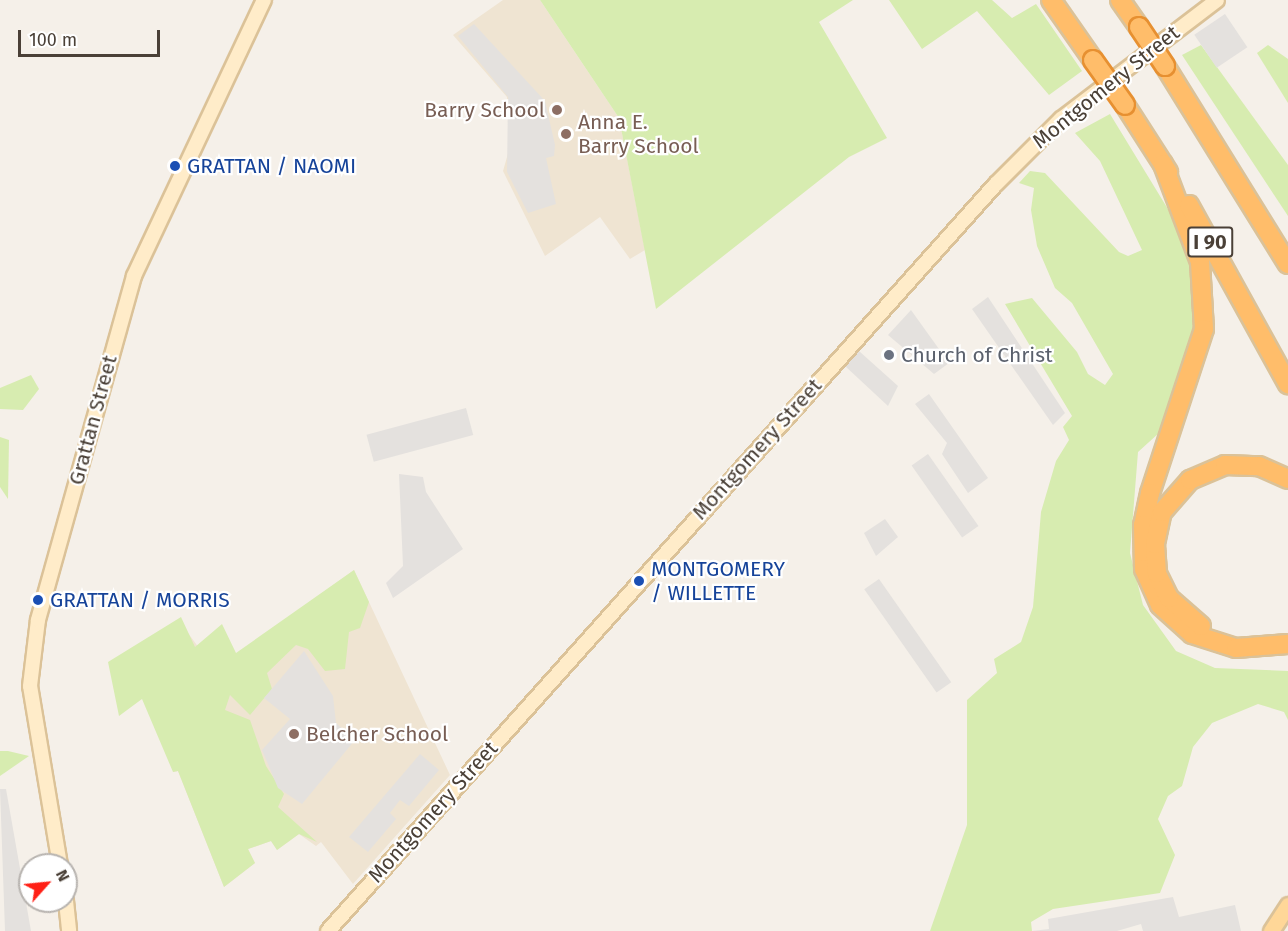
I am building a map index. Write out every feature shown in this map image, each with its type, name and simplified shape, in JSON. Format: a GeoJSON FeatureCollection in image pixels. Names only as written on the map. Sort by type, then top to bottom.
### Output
{"type":"FeatureCollection","features":[{"type":"Feature","properties":{"kind":"highway","name":"I 90"},"geometry":{"type":"LineString","coordinates":[[1051,0],[1125,105],[1163,164],[1288,384]]}},
{"type":"Feature","properties":{"kind":"highway","name":"I 90"},"geometry":{"type":"LineString","coordinates":[[1120,0],[1266,223],[1288,264]]}},
{"type":"Feature","properties":{"kind":"highway"},"geometry":{"type":"LineString","coordinates":[[1163,164],[1200,261],[1204,329],[1150,493],[1143,525],[1144,569],[1160,605],[1192,634],[1236,648],[1288,644]]}},
{"type":"Feature","properties":{"kind":"highway"},"geometry":{"type":"LineString","coordinates":[[1266,223],[1288,256]]}},
{"type":"Feature","properties":{"kind":"highway"},"geometry":{"type":"LineString","coordinates":[[1288,479],[1259,466],[1206,470],[1173,497],[1162,513],[1155,544],[1162,585],[1191,619],[1244,637],[1288,633]]}},
{"type":"Feature","properties":{"kind":"main road","name":"Grattan Street"},"geometry":{"type":"LineString","coordinates":[[58,853],[30,686],[38,620],[134,276],[264,0]]}},
{"type":"Feature","properties":{"kind":"main road","name":"Montgomery Street"},"geometry":{"type":"LineString","coordinates":[[328,931],[996,184],[1070,112],[1217,0]]}},
{"type":"Feature","properties":{"kind":"main road"},"geometry":{"type":"LineString","coordinates":[[1271,931],[1288,905]]}},
{"type":"Feature","properties":{"kind":"main road"},"geometry":{"type":"LineString","coordinates":[[67,913],[69,931]]}},
{"type":"Feature","properties":{"kind":"shaded area","name":"Anna E. Barry School"},"geometry":{"type":"Polygon","coordinates":[[[503,0],[540,0],[619,118],[645,250],[630,259],[600,217],[545,256],[503,171],[509,150],[507,97],[453,35],[503,0]]]}},
{"type":"Feature","properties":{"kind":"shaded area"},"geometry":{"type":"Polygon","coordinates":[[[1225,14],[1247,47],[1217,68],[1194,35],[1225,14]]]}},
{"type":"Feature","properties":{"kind":"shaded area"},"geometry":{"type":"Polygon","coordinates":[[[474,24],[545,101],[555,145],[554,156],[546,158],[556,204],[528,213],[507,172],[508,97],[458,36],[474,24]]]}},
{"type":"Feature","properties":{"kind":"shaded area"},"geometry":{"type":"Polygon","coordinates":[[[988,297],[1065,413],[1053,425],[972,309],[988,297]]]}},
{"type":"Feature","properties":{"kind":"shaded area"},"geometry":{"type":"Polygon","coordinates":[[[911,310],[949,363],[934,374],[888,335],[911,310]]]}},
{"type":"Feature","properties":{"kind":"shaded area"},"geometry":{"type":"Polygon","coordinates":[[[859,351],[898,386],[888,406],[845,366],[859,351]]]}},
{"type":"Feature","properties":{"kind":"shaded area"},"geometry":{"type":"Polygon","coordinates":[[[929,394],[988,478],[968,493],[942,454],[947,443],[915,404],[929,394]]]}},
{"type":"Feature","properties":{"kind":"shaded area"},"geometry":{"type":"Polygon","coordinates":[[[466,408],[473,435],[374,462],[367,435],[466,408]]]}},
{"type":"Feature","properties":{"kind":"shaded area"},"geometry":{"type":"Polygon","coordinates":[[[928,454],[978,526],[962,538],[912,465],[928,454]]]}},
{"type":"Feature","properties":{"kind":"shaded area"},"geometry":{"type":"Polygon","coordinates":[[[399,474],[423,477],[426,492],[463,549],[393,598],[386,583],[403,566],[399,474]]]}},
{"type":"Feature","properties":{"kind":"shaded area"},"geometry":{"type":"Polygon","coordinates":[[[885,519],[898,537],[876,556],[864,533],[885,519]]]}},
{"type":"Feature","properties":{"kind":"shaded area","name":"Belcher School"},"geometry":{"type":"Polygon","coordinates":[[[354,570],[450,775],[353,884],[321,842],[316,846],[299,834],[277,850],[271,841],[248,849],[255,863],[224,887],[178,771],[173,772],[180,622],[215,670],[354,570]]]}},
{"type":"Feature","properties":{"kind":"shaded area"},"geometry":{"type":"Polygon","coordinates":[[[879,579],[951,682],[937,693],[864,589],[879,579]]]}},
{"type":"Feature","properties":{"kind":"shaded area"},"geometry":{"type":"Polygon","coordinates":[[[304,651],[333,696],[336,723],[355,740],[302,804],[278,788],[262,750],[290,719],[264,698],[304,651]]]}},
{"type":"Feature","properties":{"kind":"shaded area"},"geometry":{"type":"Polygon","coordinates":[[[420,754],[439,770],[409,806],[400,800],[390,813],[396,819],[368,852],[349,837],[420,754]]]}},
{"type":"Feature","properties":{"kind":"shaded area"},"geometry":{"type":"Polygon","coordinates":[[[0,789],[6,789],[18,857],[18,913],[28,913],[31,931],[5,931],[0,789]]]}},
{"type":"Feature","properties":{"kind":"shaded area"},"geometry":{"type":"Polygon","coordinates":[[[1173,897],[1179,917],[1235,905],[1241,931],[1143,931],[1141,924],[1117,931],[1032,931],[1049,929],[1048,919],[1173,897]]]}},
{"type":"Feature","properties":{"kind":"green space"},"geometry":{"type":"Polygon","coordinates":[[[540,0],[853,0],[819,22],[887,138],[849,157],[656,309],[619,118],[540,0]]]}},
{"type":"Feature","properties":{"kind":"green space"},"geometry":{"type":"Polygon","coordinates":[[[889,0],[992,0],[1012,18],[1036,4],[1082,71],[1049,95],[977,11],[922,49],[889,0]]]}},
{"type":"Feature","properties":{"kind":"green space"},"geometry":{"type":"Polygon","coordinates":[[[1201,45],[1288,165],[1288,216],[1182,55],[1201,45]]]}},
{"type":"Feature","properties":{"kind":"green space"},"geometry":{"type":"Polygon","coordinates":[[[1268,45],[1288,59],[1288,103],[1257,53],[1268,45]]]}},
{"type":"Feature","properties":{"kind":"green space"},"geometry":{"type":"Polygon","coordinates":[[[1110,114],[1174,219],[1191,257],[1196,301],[1192,344],[1176,392],[1159,433],[1138,452],[1130,553],[1143,605],[1176,651],[1215,668],[1288,671],[1288,720],[1284,712],[1258,704],[1212,723],[1193,747],[1182,786],[1168,796],[1158,819],[1175,855],[1160,893],[1053,909],[1031,922],[1032,931],[930,931],[967,825],[967,700],[997,673],[994,659],[1021,642],[1033,607],[1041,512],[1056,461],[1069,440],[1063,427],[1072,416],[1005,304],[1032,298],[1077,352],[1088,374],[1105,385],[1113,374],[1072,303],[1055,288],[1037,246],[1031,210],[1034,188],[1019,183],[1030,171],[1045,173],[1119,252],[1128,256],[1142,250],[1100,161],[1075,133],[1110,114]]]}},
{"type":"Feature","properties":{"kind":"green space"},"geometry":{"type":"Polygon","coordinates":[[[31,375],[39,389],[23,410],[0,409],[0,388],[31,375]]]}},
{"type":"Feature","properties":{"kind":"green space"},"geometry":{"type":"Polygon","coordinates":[[[0,437],[9,440],[8,499],[0,487],[0,437]]]}},
{"type":"Feature","properties":{"kind":"green space"},"geometry":{"type":"Polygon","coordinates":[[[354,570],[369,602],[360,628],[349,632],[345,669],[325,671],[308,649],[296,645],[267,673],[272,689],[250,715],[230,695],[225,710],[250,720],[266,766],[284,794],[278,807],[317,842],[299,834],[277,850],[271,841],[248,849],[255,863],[224,887],[178,771],[173,772],[142,699],[119,716],[108,662],[181,617],[195,647],[222,624],[236,653],[354,570]]]}},
{"type":"Feature","properties":{"kind":"green space"},"geometry":{"type":"Polygon","coordinates":[[[0,751],[8,751],[29,756],[0,776],[0,751]]]}},
{"type":"Feature","properties":{"kind":"place","name":"Barry School"},"geometry":{"type":"Point","coordinates":[557,110]}},
{"type":"Feature","properties":{"kind":"place","name":"Anna E. Barry School"},"geometry":{"type":"Point","coordinates":[566,134]}},
{"type":"Feature","properties":{"kind":"place","name":"GRATTAN / NAOMI"},"geometry":{"type":"Point","coordinates":[175,166]}},
{"type":"Feature","properties":{"kind":"place","name":"Church of Christ"},"geometry":{"type":"Point","coordinates":[889,355]}},
{"type":"Feature","properties":{"kind":"place","name":"MONTGOMERY / WILLETTE"},"geometry":{"type":"Point","coordinates":[639,581]}},
{"type":"Feature","properties":{"kind":"place","name":"GRATTAN / MORRIS"},"geometry":{"type":"Point","coordinates":[38,600]}},
{"type":"Feature","properties":{"kind":"place","name":"Belcher School"},"geometry":{"type":"Point","coordinates":[294,734]}}]}
